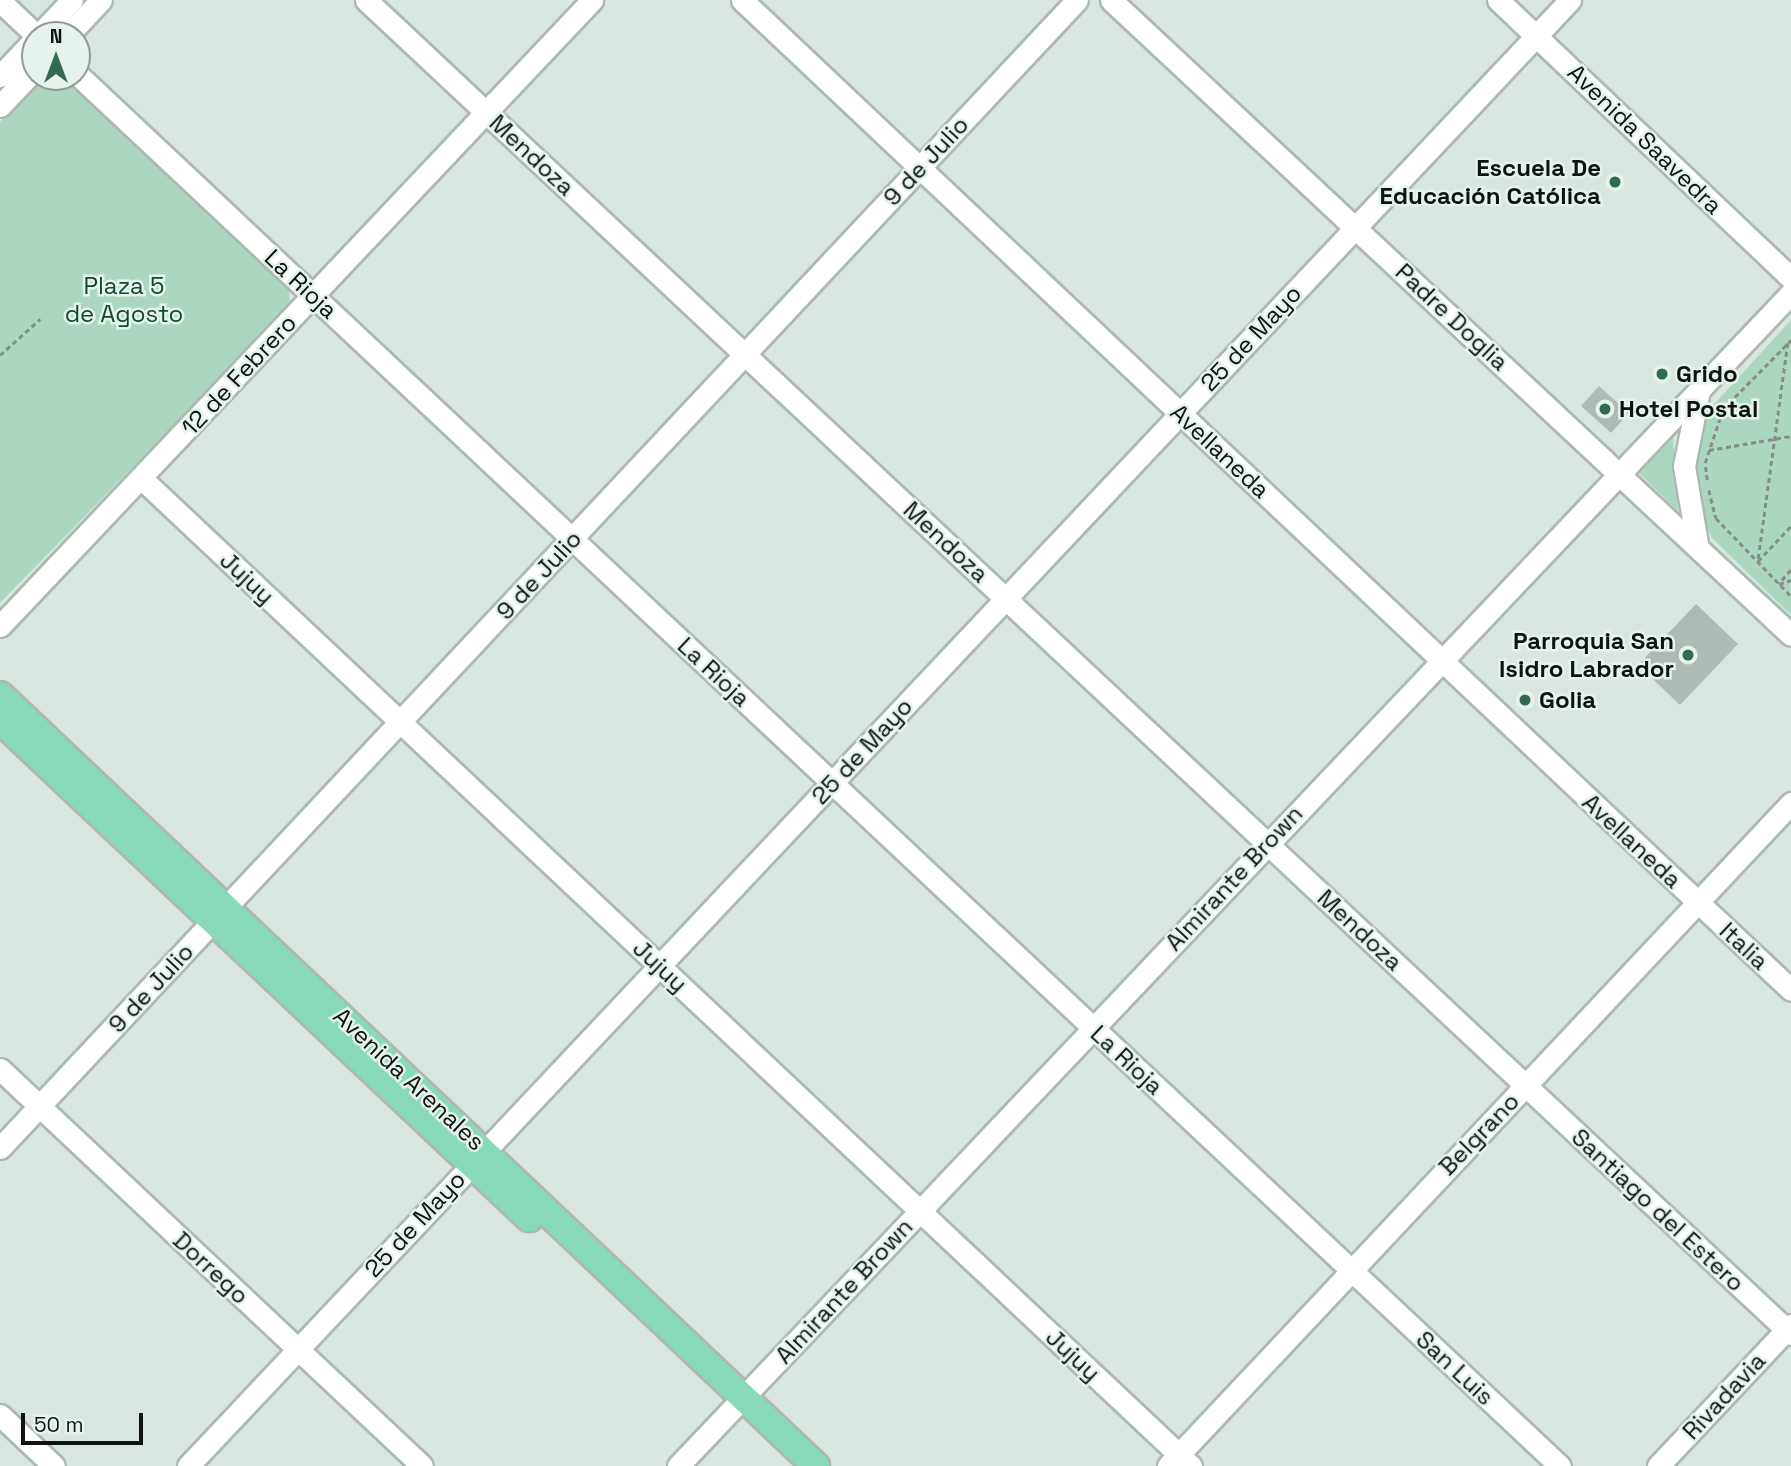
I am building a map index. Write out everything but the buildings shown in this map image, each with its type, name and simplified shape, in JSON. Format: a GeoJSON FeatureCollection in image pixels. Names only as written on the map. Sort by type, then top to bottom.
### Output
{"type":"FeatureCollection","features":[{"type":"Feature","properties":{"kind":"main road","name":"Avenida Arenales"},"geometry":{"type":"LineString","coordinates":[[0,695],[221,914],[737,1404],[791,1466]]}},
{"type":"Feature","properties":{"kind":"main road","name":"Avenida Arenales"},"geometry":{"type":"LineString","coordinates":[[0,720],[221,914]]}},
{"type":"Feature","properties":{"kind":"main road","name":"Avenida Arenales"},"geometry":{"type":"LineString","coordinates":[[737,1404],[816,1466]]}},
{"type":"Feature","properties":{"kind":"street"},"geometry":{"type":"LineString","coordinates":[[51,21],[72,0]]}},
{"type":"Feature","properties":{"kind":"street"},"geometry":{"type":"LineString","coordinates":[[81,21],[100,0]]}},
{"type":"Feature","properties":{"kind":"street","name":"Mendoza"},"geometry":{"type":"LineString","coordinates":[[366,0],[1526,1085]]}},
{"type":"Feature","properties":{"kind":"street","name":"12 de Febrero"},"geometry":{"type":"LineString","coordinates":[[0,626],[592,0]]}},
{"type":"Feature","properties":{"kind":"street","name":"Avellaneda"},"geometry":{"type":"LineString","coordinates":[[742,0],[1697,902]]}},
{"type":"Feature","properties":{"kind":"street","name":"9 de Julio"},"geometry":{"type":"LineString","coordinates":[[0,1148],[1077,0]]}},
{"type":"Feature","properties":{"kind":"street","name":"Padre Doglia"},"geometry":{"type":"LineString","coordinates":[[1111,0],[1791,635]]}},
{"type":"Feature","properties":{"kind":"street","name":"Avenida Saavedra"},"geometry":{"type":"LineString","coordinates":[[1498,0],[1791,278]]}},
{"type":"Feature","properties":{"kind":"street","name":"25 de Mayo"},"geometry":{"type":"LineString","coordinates":[[188,1466],[1570,0]]}},
{"type":"Feature","properties":{"kind":"street"},"geometry":{"type":"LineString","coordinates":[[0,2],[21,22]]}},
{"type":"Feature","properties":{"kind":"street"},"geometry":{"type":"LineString","coordinates":[[0,76],[21,53]]}},
{"type":"Feature","properties":{"kind":"street"},"geometry":{"type":"LineString","coordinates":[[0,106],[21,84]]}},
{"type":"Feature","properties":{"kind":"street","name":"La Rioja"},"geometry":{"type":"LineString","coordinates":[[91,87],[1351,1269]]}},
{"type":"Feature","properties":{"kind":"street","name":"Almirante Brown"},"geometry":{"type":"LineString","coordinates":[[678,1466],[1618,471],[1791,293]]}},
{"type":"Feature","properties":{"kind":"street"},"geometry":{"type":"LineString","coordinates":[[1698,547],[1689,521],[1684,466],[1699,388]]}},
{"type":"Feature","properties":{"kind":"street","name":"Jujuy"},"geometry":{"type":"LineString","coordinates":[[141,478],[920,1211],[1180,1462]]}},
{"type":"Feature","properties":{"kind":"street","name":"Belgrano"},"geometry":{"type":"LineString","coordinates":[[1180,1462],[1351,1269],[1791,803]]}},
{"type":"Feature","properties":{"kind":"street","name":"Italia"},"geometry":{"type":"LineString","coordinates":[[1697,902],[1791,990]]}},
{"type":"Feature","properties":{"kind":"street","name":"Dorrego"},"geometry":{"type":"LineString","coordinates":[[0,1069],[422,1466]]}},
{"type":"Feature","properties":{"kind":"street","name":"Santiago del Estero"},"geometry":{"type":"LineString","coordinates":[[1526,1085],[1789,1330]]}},
{"type":"Feature","properties":{"kind":"street","name":"San Luis"},"geometry":{"type":"LineString","coordinates":[[1351,1269],[1560,1466]]}},
{"type":"Feature","properties":{"kind":"street","name":"Rivadavia"},"geometry":{"type":"LineString","coordinates":[[1658,1466],[1789,1330]]}},
{"type":"Feature","properties":{"kind":"street"},"geometry":{"type":"LineString","coordinates":[[0,1415],[54,1466]]}},
{"type":"Feature","properties":{"kind":"path"},"geometry":{"type":"LineString","coordinates":[[0,355],[40,319]]}},
{"type":"Feature","properties":{"kind":"path"},"geometry":{"type":"LineString","coordinates":[[1758,561],[1789,341]]}},
{"type":"Feature","properties":{"kind":"path"},"geometry":{"type":"LineString","coordinates":[[1789,341],[1723,409],[1709,450],[1707,484],[1716,517],[1791,596]]}},
{"type":"Feature","properties":{"kind":"path"},"geometry":{"type":"LineString","coordinates":[[1709,450],[1791,436]]}},
{"type":"Feature","properties":{"kind":"path"},"geometry":{"type":"LineString","coordinates":[[1758,561],[1791,526]]}},
{"type":"Feature","properties":{"kind":"path"},"geometry":{"type":"LineString","coordinates":[[1779,584],[1791,570]]}},
{"type":"Feature","properties":{"kind":"path"},"geometry":{"type":"LineString","coordinates":[[1779,584],[1791,580]]}},
{"type":"Feature","properties":{"kind":"green space","name":"Plaza 5 de Agosto"},"geometry":{"type":"Polygon","coordinates":[[[29,91],[81,91],[289,287],[290,306],[0,603],[0,122],[29,91]]]}},
{"type":"Feature","properties":{"kind":"green space"},"geometry":{"type":"Polygon","coordinates":[[[1791,320],[1791,615],[1712,538],[1692,492],[1698,429],[1706,413],[1791,320]]]}},
{"type":"Feature","properties":{"kind":"green space"},"geometry":{"type":"Polygon","coordinates":[[[1673,438],[1678,511],[1639,473],[1673,438]]]}},
{"type":"Feature","properties":{"kind":"place","name":"Escuela De Educación Católica"},"geometry":{"type":"Point","coordinates":[1615,182]}},
{"type":"Feature","properties":{"kind":"place","name":"Grido"},"geometry":{"type":"Point","coordinates":[1662,374]}},
{"type":"Feature","properties":{"kind":"place","name":"Hotel Postal"},"geometry":{"type":"Point","coordinates":[1605,409]}},
{"type":"Feature","properties":{"kind":"place","name":"Parroquia San Isidro Labrador"},"geometry":{"type":"Point","coordinates":[1688,655]}},
{"type":"Feature","properties":{"kind":"place","name":"Golia"},"geometry":{"type":"Point","coordinates":[1525,700]}}]}
